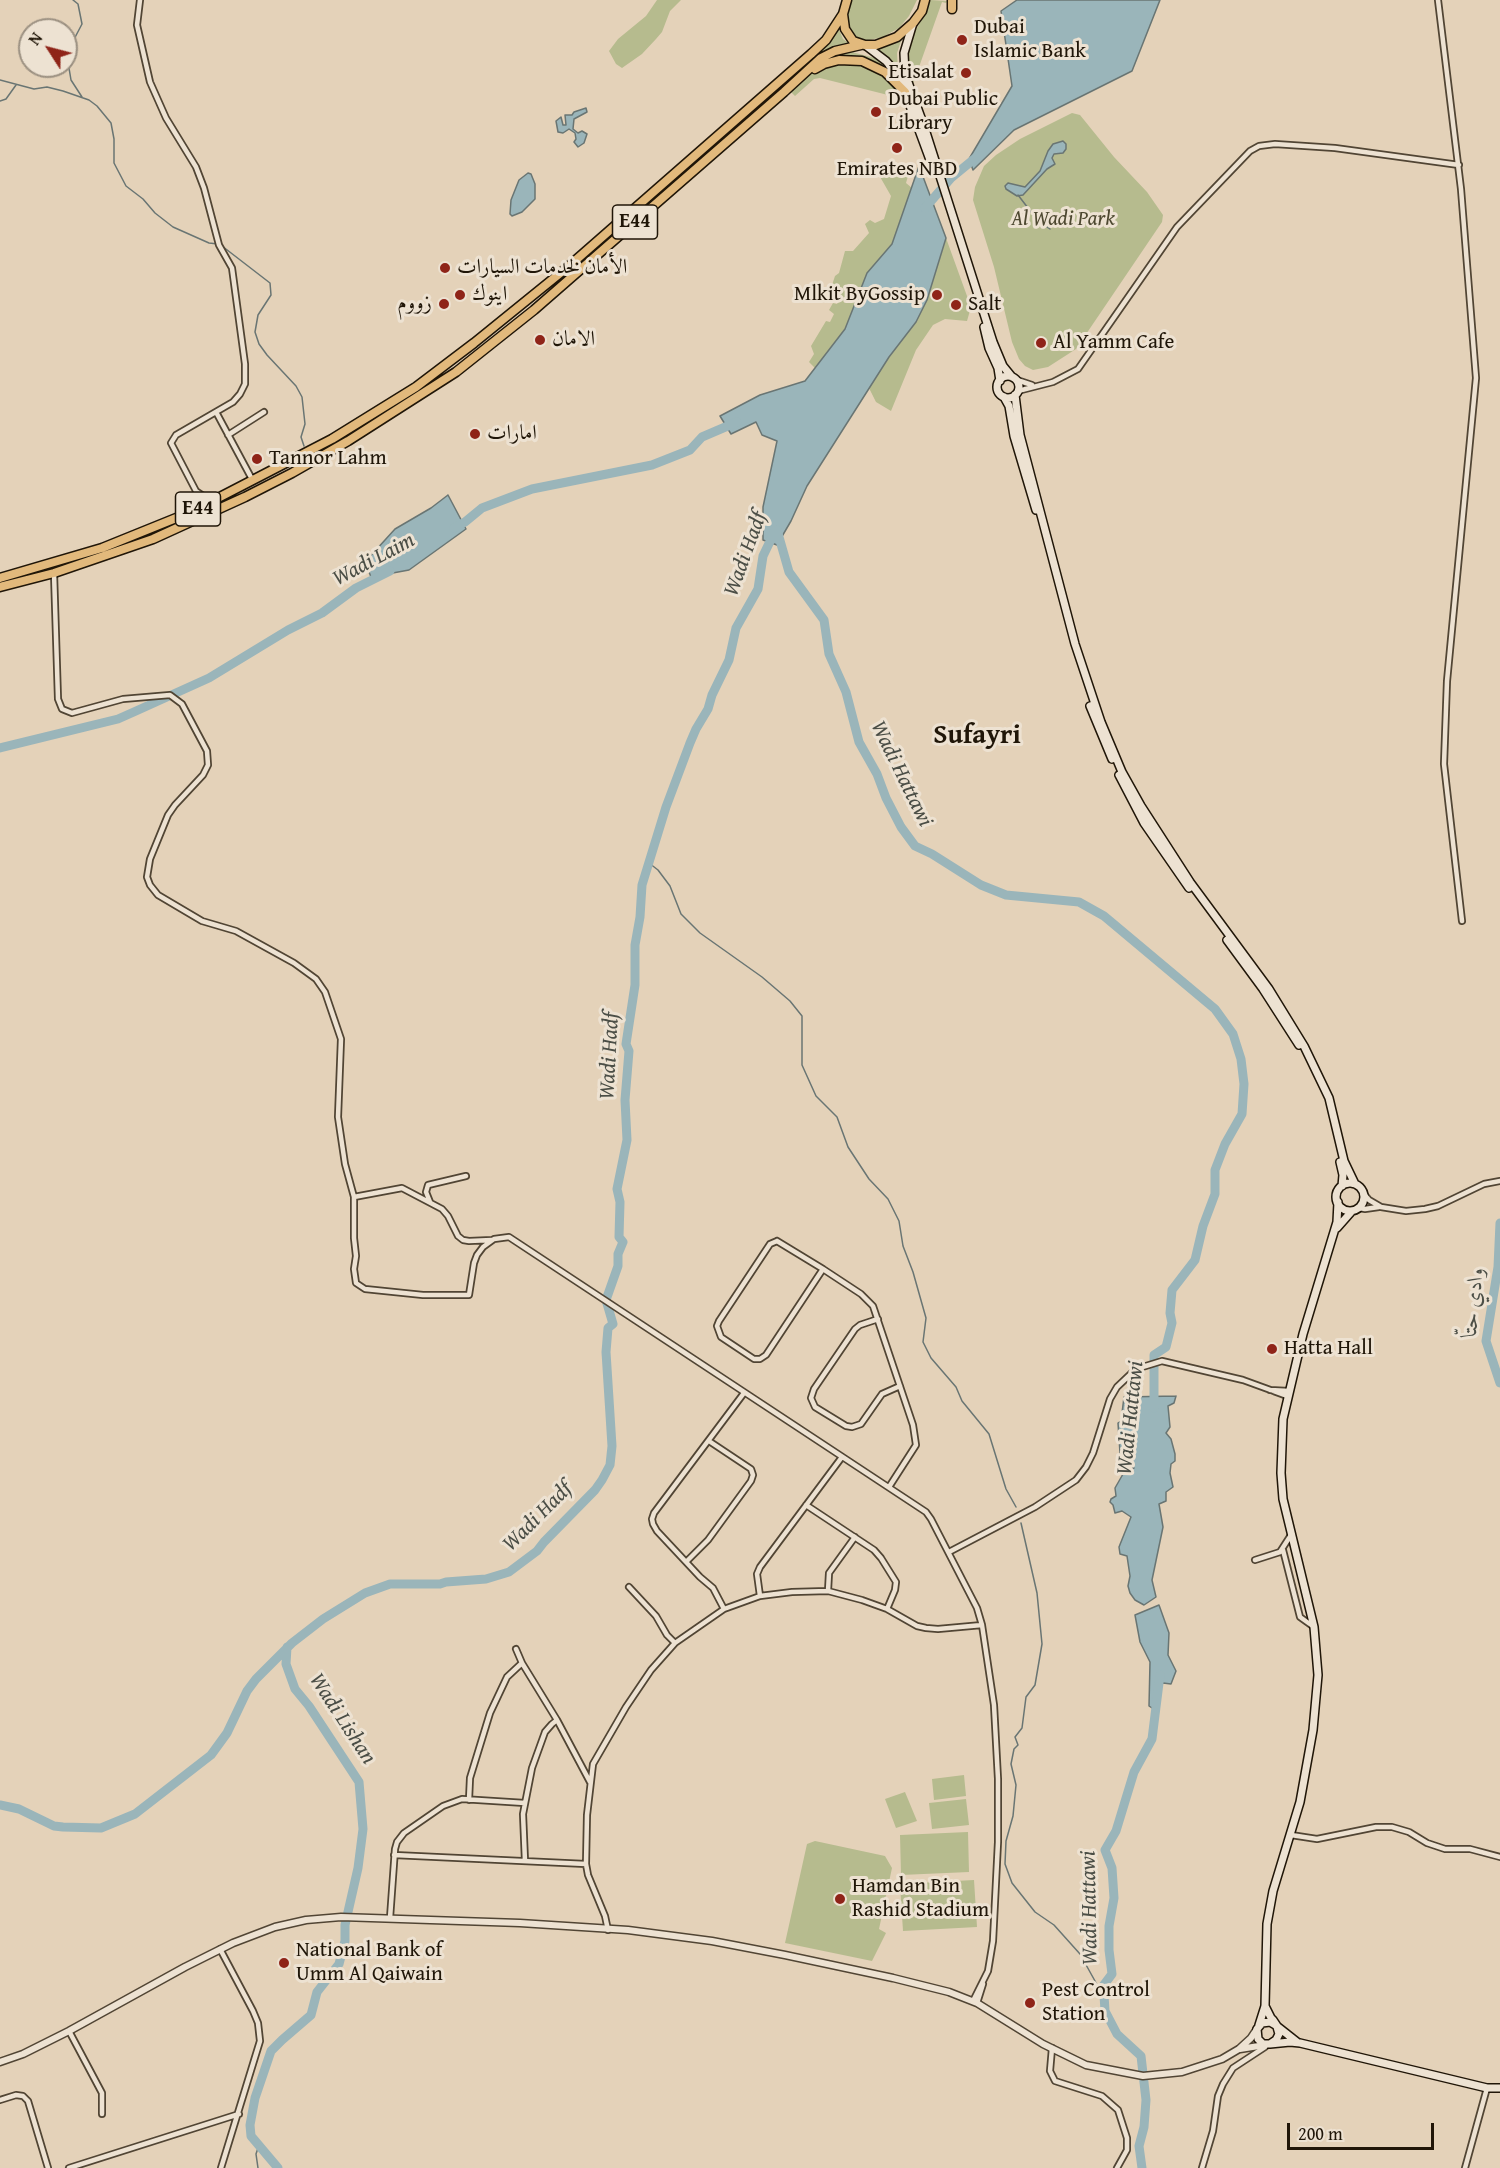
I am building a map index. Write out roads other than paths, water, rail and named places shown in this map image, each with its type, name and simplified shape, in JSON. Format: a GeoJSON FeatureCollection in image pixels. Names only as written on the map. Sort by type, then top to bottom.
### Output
{"type":"FeatureCollection","features":[{"type":"Feature","properties":{"kind":"highway"},"geometry":{"type":"LineString","coordinates":[[847,0],[843,15],[845,29],[849,36],[863,45],[887,42],[897,37],[913,23],[922,11],[926,0]]}},
{"type":"Feature","properties":{"kind":"highway","name":"E44"},"geometry":{"type":"LineString","coordinates":[[0,578],[102,548],[191,512],[332,439],[434,374],[569,266],[811,54],[826,40],[843,15]]}},
{"type":"Feature","properties":{"kind":"highway","name":"E44"},"geometry":{"type":"LineString","coordinates":[[0,587],[54,573],[127,549],[196,521],[292,473],[361,433],[456,372],[526,316],[827,54],[863,45]]}},
{"type":"Feature","properties":{"kind":"highway"},"geometry":{"type":"LineString","coordinates":[[799,79],[828,62],[857,60],[885,72],[905,92]]}},
{"type":"Feature","properties":{"kind":"highway"},"geometry":{"type":"LineString","coordinates":[[361,433],[358,431],[359,427],[375,418],[382,408]]}},
{"type":"Feature","properties":{"kind":"main road"},"geometry":{"type":"LineString","coordinates":[[913,23],[904,53],[903,68],[993,342],[1003,366],[1019,386],[1017,393],[1020,435],[1075,644],[1101,722],[1122,772],[1141,806],[1190,882],[1269,989],[1304,1046],[1326,1092],[1344,1161],[1355,1184],[1364,1194],[1362,1204],[1334,1233]]}},
{"type":"Feature","properties":{"kind":"main road"},"geometry":{"type":"LineString","coordinates":[[863,45],[895,70],[935,166]]}},
{"type":"Feature","properties":{"kind":"main road"},"geometry":{"type":"LineString","coordinates":[[943,190],[989,348],[998,368],[1000,381],[998,392],[1004,397],[1008,406],[1014,436],[1071,645],[1098,728],[1123,785],[1164,855],[1263,989],[1300,1047],[1319,1084],[1328,1110],[1342,1170],[1342,1186],[1337,1193],[1338,1215],[1334,1233],[1323,1263],[1283,1419],[1281,1473],[1283,1499],[1314,1627],[1318,1676],[1315,1719],[1300,1802],[1267,1923],[1265,2006],[1258,2027],[1258,2039],[1268,2044],[1300,2043],[1487,2088],[1499,2087]]}},
{"type":"Feature","properties":{"kind":"main road"},"geometry":{"type":"LineString","coordinates":[[1000,381],[1007,377],[1013,378]]}},
{"type":"Feature","properties":{"kind":"main road"},"geometry":{"type":"LineString","coordinates":[[1004,397],[1009,398],[1017,393]]}},
{"type":"Feature","properties":{"kind":"main road"},"geometry":{"type":"LineString","coordinates":[[1342,1186],[1355,1184]]}},
{"type":"Feature","properties":{"kind":"main road"},"geometry":{"type":"LineString","coordinates":[[1338,1202],[1343,1209],[1355,1209]]}},
{"type":"Feature","properties":{"kind":"main road"},"geometry":{"type":"LineString","coordinates":[[1265,2006],[1277,2026],[1278,2037],[1268,2044]]}},
{"type":"Feature","properties":{"kind":"main road"},"geometry":{"type":"LineString","coordinates":[[1258,2027],[1266,2022],[1277,2026],[1300,2043]]}},
{"type":"Feature","properties":{"kind":"street"},"geometry":{"type":"LineString","coordinates":[[140,0],[137,25],[150,82],[166,118],[196,167],[219,245],[232,268],[244,354],[245,384],[240,394],[233,402],[179,433],[172,440],[172,447],[196,491],[197,498],[191,512]]}},
{"type":"Feature","properties":{"kind":"street"},"geometry":{"type":"LineString","coordinates":[[1438,0],[1458,165],[1476,378],[1447,681],[1444,764],[1462,921]]}},
{"type":"Feature","properties":{"kind":"street"},"geometry":{"type":"LineString","coordinates":[[1017,393],[1066,377],[1078,369],[1177,227],[1250,151],[1259,146],[1275,144],[1335,148],[1458,165]]}},
{"type":"Feature","properties":{"kind":"street"},"geometry":{"type":"LineString","coordinates":[[1013,378],[1038,386]]}},
{"type":"Feature","properties":{"kind":"street"},"geometry":{"type":"LineString","coordinates":[[216,412],[253,481]]}},
{"type":"Feature","properties":{"kind":"street"},"geometry":{"type":"LineString","coordinates":[[228,435],[264,412]]}},
{"type":"Feature","properties":{"kind":"street"},"geometry":{"type":"LineString","coordinates":[[196,491],[208,499],[217,499]]}},
{"type":"Feature","properties":{"kind":"street"},"geometry":{"type":"LineString","coordinates":[[54,573],[58,699],[62,709],[72,713],[123,699],[170,695],[182,705],[207,751],[208,765],[203,775],[168,815],[150,860],[147,877],[150,885],[158,895],[202,921],[236,931],[294,963],[316,979],[325,992],[341,1039],[338,1118],[345,1164],[354,1197],[355,1281],[364,1289],[423,1295],[469,1295],[477,1255],[494,1239]]}},
{"type":"Feature","properties":{"kind":"street"},"geometry":{"type":"LineString","coordinates":[[430,1202],[426,1192],[428,1185],[466,1176]]}},
{"type":"Feature","properties":{"kind":"street"},"geometry":{"type":"LineString","coordinates":[[1355,1209],[1382,1207],[1406,1211],[1425,1209],[1438,1206],[1484,1185],[1500,1181]]}},
{"type":"Feature","properties":{"kind":"street"},"geometry":{"type":"LineString","coordinates":[[354,1197],[398,1188],[444,1210],[455,1231],[463,1240],[479,1242],[509,1237],[926,1512],[970,1591],[982,1625],[994,1705],[998,1779],[998,1842],[993,1941],[991,1962],[975,2002]]}},
{"type":"Feature","properties":{"kind":"street"},"geometry":{"type":"LineString","coordinates":[[1364,1194],[1369,1200],[1382,1207]]}},
{"type":"Feature","properties":{"kind":"street"},"geometry":{"type":"LineString","coordinates":[[823,1269],[764,1358],[754,1359],[718,1334],[719,1321],[772,1242],[779,1241],[823,1269],[870,1301],[913,1425],[916,1445],[889,1487]]}},
{"type":"Feature","properties":{"kind":"street"},"geometry":{"type":"LineString","coordinates":[[878,1319],[855,1329],[814,1389],[811,1398],[815,1407],[846,1426],[852,1427],[861,1424],[882,1394],[900,1386]]}},
{"type":"Feature","properties":{"kind":"street"},"geometry":{"type":"LineString","coordinates":[[949,1552],[1035,1507],[1076,1480],[1093,1453],[1110,1399],[1117,1387],[1136,1369],[1162,1360],[1288,1394]]}},
{"type":"Feature","properties":{"kind":"street"},"geometry":{"type":"LineString","coordinates":[[724,1609],[713,1588],[657,1531],[652,1519],[744,1393]]}},
{"type":"Feature","properties":{"kind":"street"},"geometry":{"type":"LineString","coordinates":[[686,1562],[708,1540],[753,1475],[751,1469],[709,1441]]}},
{"type":"Feature","properties":{"kind":"street"},"geometry":{"type":"LineString","coordinates":[[760,1596],[757,1574],[842,1457]]}},
{"type":"Feature","properties":{"kind":"street"},"geometry":{"type":"LineString","coordinates":[[806,1506],[874,1550],[896,1582],[896,1590],[887,1609]]}},
{"type":"Feature","properties":{"kind":"street"},"geometry":{"type":"LineString","coordinates":[[1255,1560],[1283,1550],[1291,1535]]}},
{"type":"Feature","properties":{"kind":"street"},"geometry":{"type":"LineString","coordinates":[[828,1591],[829,1573],[855,1537]]}},
{"type":"Feature","properties":{"kind":"street"},"geometry":{"type":"LineString","coordinates":[[1283,1550],[1300,1617],[1314,1627]]}},
{"type":"Feature","properties":{"kind":"street"},"geometry":{"type":"LineString","coordinates":[[629,1587],[656,1616],[667,1635],[675,1643]]}},
{"type":"Feature","properties":{"kind":"street"},"geometry":{"type":"LineString","coordinates":[[608,1930],[586,1864],[593,1764],[626,1707],[651,1670],[675,1643],[724,1609],[760,1596],[792,1592],[828,1591],[887,1609],[917,1626],[926,1628],[982,1625]]}},
{"type":"Feature","properties":{"kind":"street"},"geometry":{"type":"LineString","coordinates":[[516,1650],[580,1760],[591,1784]]}},
{"type":"Feature","properties":{"kind":"street"},"geometry":{"type":"LineString","coordinates":[[469,1800],[470,1778],[490,1713],[507,1677],[522,1663]]}},
{"type":"Feature","properties":{"kind":"street"},"geometry":{"type":"LineString","coordinates":[[525,1861],[523,1840],[525,1803],[532,1768],[541,1742],[557,1720]]}},
{"type":"Feature","properties":{"kind":"street"},"geometry":{"type":"LineString","coordinates":[[580,1760],[590,1762],[596,1758]]}},
{"type":"Feature","properties":{"kind":"street"},"geometry":{"type":"LineString","coordinates":[[390,1918],[394,1855],[397,1842],[404,1833],[447,1804],[462,1799],[525,1803]]}},
{"type":"Feature","properties":{"kind":"street"},"geometry":{"type":"LineString","coordinates":[[1291,1835],[1317,1839],[1376,1827],[1392,1827],[1409,1832],[1427,1843],[1445,1849],[1470,1849],[1500,1857]]}},
{"type":"Feature","properties":{"kind":"street"},"geometry":{"type":"LineString","coordinates":[[394,1855],[586,1864]]}},
{"type":"Feature","properties":{"kind":"street"},"geometry":{"type":"LineString","coordinates":[[0,2062],[23,2054],[69,2031],[220,1949],[275,1927],[306,1920],[341,1917],[520,1923],[711,1941],[893,1978],[949,1992],[975,2002],[1086,2066],[1143,2076],[1182,2072],[1222,2059],[1239,2049],[1251,2038],[1258,2027]]}},
{"type":"Feature","properties":{"kind":"street"},"geometry":{"type":"LineString","coordinates":[[220,1949],[254,2010],[260,2040],[221,2168]]}},
{"type":"Feature","properties":{"kind":"street"},"geometry":{"type":"LineString","coordinates":[[69,2031],[102,2093],[102,2114]]}},
{"type":"Feature","properties":{"kind":"street"},"geometry":{"type":"LineString","coordinates":[[1239,2049],[1268,2044]]}},
{"type":"Feature","properties":{"kind":"street"},"geometry":{"type":"LineString","coordinates":[[1202,2168],[1213,2131],[1218,2096],[1223,2084],[1233,2068],[1268,2044]]}},
{"type":"Feature","properties":{"kind":"street"},"geometry":{"type":"LineString","coordinates":[[1052,2048],[1050,2071],[1054,2081],[1102,2096],[1118,2110],[1127,2138],[1127,2150],[1117,2168]]}},
{"type":"Feature","properties":{"kind":"street"},"geometry":{"type":"LineString","coordinates":[[1465,2168],[1487,2088]]}},
{"type":"Feature","properties":{"kind":"street"},"geometry":{"type":"LineString","coordinates":[[0,2100],[16,2095],[23,2096],[28,2101],[48,2168]]}},
{"type":"Feature","properties":{"kind":"street"},"geometry":{"type":"LineString","coordinates":[[69,2168],[239,2114]]}},
{"type":"Feature","properties":{"kind":"water"},"geometry":{"type":"Polygon","coordinates":[[[1017,0],[1160,0],[1132,71],[1014,130],[973,170],[969,159],[1012,86],[1001,11],[1017,0]]]}},
{"type":"Feature","properties":{"kind":"water"},"geometry":{"type":"Polygon","coordinates":[[[586,108],[587,112],[574,119],[573,129],[578,133],[582,131],[587,134],[584,143],[578,147],[574,142],[575,133],[569,129],[563,133],[558,132],[556,121],[561,117],[563,125],[566,125],[565,115],[572,115],[586,108]]]}},
{"type":"Feature","properties":{"kind":"water"},"geometry":{"type":"Polygon","coordinates":[[[1063,141],[1066,149],[1063,153],[1054,154],[1052,158],[1055,164],[1047,169],[1023,195],[1017,196],[1006,189],[1005,186],[1008,183],[1025,187],[1040,171],[1053,144],[1063,141]]]}},
{"type":"Feature","properties":{"kind":"water"},"geometry":{"type":"Polygon","coordinates":[[[919,166],[946,238],[927,300],[916,322],[889,357],[807,486],[777,545],[763,540],[763,507],[777,441],[762,435],[756,422],[731,434],[720,416],[760,395],[805,381],[845,329],[867,273],[892,244],[919,166]]]}},
{"type":"Feature","properties":{"kind":"water"},"geometry":{"type":"Polygon","coordinates":[[[528,173],[531,174],[535,184],[535,199],[522,212],[512,216],[510,214],[511,200],[519,180],[528,173]]]}},
{"type":"Feature","properties":{"kind":"water"},"geometry":{"type":"Polygon","coordinates":[[[448,495],[466,529],[409,570],[371,577],[365,562],[395,529],[448,495]]]}},
{"type":"Feature","properties":{"kind":"water"},"geometry":{"type":"Polygon","coordinates":[[[1176,1396],[1174,1403],[1168,1406],[1170,1427],[1166,1433],[1171,1439],[1175,1454],[1170,1473],[1173,1487],[1166,1492],[1166,1501],[1159,1504],[1163,1527],[1152,1580],[1156,1597],[1144,1605],[1135,1600],[1130,1593],[1127,1556],[1120,1554],[1119,1547],[1131,1517],[1122,1511],[1115,1513],[1110,1502],[1116,1496],[1115,1488],[1123,1474],[1122,1466],[1128,1470],[1134,1468],[1123,1460],[1120,1453],[1118,1423],[1121,1421],[1124,1397],[1176,1396]]]}},
{"type":"Feature","properties":{"kind":"water"},"geometry":{"type":"Polygon","coordinates":[[[1159,1605],[1169,1633],[1168,1655],[1176,1671],[1171,1684],[1163,1683],[1156,1689],[1158,1698],[1155,1710],[1149,1706],[1150,1662],[1140,1642],[1135,1615],[1159,1605]]]}},
{"type":"Feature","properties":{"kind":"waterway"},"geometry":{"type":"LineString","coordinates":[[73,0],[78,4],[82,24],[71,45],[68,62],[71,80],[82,97]]}},
{"type":"Feature","properties":{"kind":"waterway"},"geometry":{"type":"LineString","coordinates":[[0,80],[34,89],[47,87],[63,91],[89,100],[97,106],[111,123],[114,163],[126,186],[173,227],[209,243],[218,244]]}},
{"type":"Feature","properties":{"kind":"waterway"},"geometry":{"type":"LineString","coordinates":[[0,101],[6,99],[16,85]]}},
{"type":"Feature","properties":{"kind":"waterway","name":"Wadi Hadf"},"geometry":{"type":"LineString","coordinates":[[925,208],[951,178],[979,155]]}},
{"type":"Feature","properties":{"kind":"waterway"},"geometry":{"type":"LineString","coordinates":[[1018,195],[1038,221],[1050,229]]}},
{"type":"Feature","properties":{"kind":"waterway"},"geometry":{"type":"LineString","coordinates":[[222,246],[270,283],[271,295],[258,315],[255,332],[259,344],[296,386],[302,397],[305,424],[301,437],[304,446]]}},
{"type":"Feature","properties":{"kind":"waterway","name":"Wadi Laim"},"geometry":{"type":"LineString","coordinates":[[454,528],[482,508],[532,489],[652,465],[690,450],[702,437],[737,422]]}},
{"type":"Feature","properties":{"kind":"waterway","name":"Wadi Hattawi"},"geometry":{"type":"LineString","coordinates":[[777,530],[789,572],[824,620],[829,654],[846,692],[859,742],[877,774],[901,827],[915,846],[981,885],[1006,895],[1079,902],[1104,916],[1215,1009],[1233,1034],[1241,1059],[1244,1084],[1242,1114],[1225,1144],[1215,1170],[1215,1194],[1203,1226],[1195,1260],[1172,1290],[1170,1313],[1172,1323],[1166,1347],[1154,1355],[1154,1408]]}},
{"type":"Feature","properties":{"kind":"waterway","name":"Wadi Hadf"},"geometry":{"type":"LineString","coordinates":[[0,1805],[19,1809],[54,1826],[63,1827],[101,1828],[135,1814],[211,1755],[227,1733],[247,1691],[256,1679],[292,1643],[323,1619],[365,1593],[390,1584],[440,1584],[486,1579],[509,1572],[537,1551],[602,1480],[610,1465],[612,1446],[606,1352],[608,1328],[613,1324],[606,1300],[618,1266],[618,1254],[623,1242],[619,1237],[620,1202],[617,1189],[627,1140],[625,1100],[629,1051],[626,1044],[635,985],[635,945],[642,885],[666,807],[690,743],[708,709],[712,695],[729,660],[736,628],[758,589],[763,556],[775,531]]}},
{"type":"Feature","properties":{"kind":"waterway","name":"Wadi Laim"},"geometry":{"type":"LineString","coordinates":[[0,748],[118,719],[209,678],[288,630],[322,613],[356,588],[390,571]]}},
{"type":"Feature","properties":{"kind":"waterway"},"geometry":{"type":"LineString","coordinates":[[649,863],[658,870],[670,886],[681,914],[700,933],[762,977],[790,1001],[802,1016],[802,1065],[816,1096],[837,1117],[848,1147],[869,1179],[888,1199],[899,1221],[903,1246],[926,1318],[923,1342],[931,1358],[956,1387],[962,1401],[989,1434],[1006,1489],[1016,1507]]}},
{"type":"Feature","properties":{"kind":"waterway","name":"وادي حتّا"},"geometry":{"type":"LineString","coordinates":[[1500,1223],[1498,1267],[1486,1341],[1500,1383]]}},
{"type":"Feature","properties":{"kind":"waterway"},"geometry":{"type":"LineString","coordinates":[[1021,1523],[1037,1593],[1042,1644],[1035,1685],[1026,1697],[1022,1728],[1015,1737],[1018,1745],[1014,1749],[1011,1764],[1016,1785],[1013,1816],[1006,1841],[1005,1864],[1012,1883],[1035,1912],[1054,1925],[1080,1954],[1100,1990]]}},
{"type":"Feature","properties":{"kind":"waterway","name":"Wadi Lishan"},"geometry":{"type":"LineString","coordinates":[[278,2168],[251,2136],[250,2125],[255,2098],[271,2051],[311,2015],[317,1992],[339,1964],[358,1868],[363,1829],[359,1782],[309,1706],[295,1689],[286,1664],[287,1647]]}},
{"type":"Feature","properties":{"kind":"waterway","name":"Wadi Hattawi"},"geometry":{"type":"LineString","coordinates":[[1142,2168],[1139,2146],[1144,2127],[1146,2100],[1141,2056],[1117,2034],[1105,2011],[1104,1995],[1100,1990],[1112,1974],[1109,1926],[1114,1898],[1112,1868],[1105,1850],[1116,1831],[1134,1772],[1152,1739],[1160,1675]]}},
{"type":"Feature","properties":{"kind":"waterway"},"geometry":{"type":"LineString","coordinates":[[258,2168],[256,2154],[259,2145]]}},
{"type":"Feature","properties":{"kind":"place","name":"Dubai Islamic Bank"},"geometry":{"type":"Point","coordinates":[962,40]}},
{"type":"Feature","properties":{"kind":"place","name":"Etisalat"},"geometry":{"type":"Point","coordinates":[966,73]}},
{"type":"Feature","properties":{"kind":"place","name":"Dubai Public Library"},"geometry":{"type":"Point","coordinates":[876,112]}},
{"type":"Feature","properties":{"kind":"place","name":"Emirates NBD"},"geometry":{"type":"Point","coordinates":[897,148]}},
{"type":"Feature","properties":{"kind":"place","name":"الأمان لخدمات السيارات"},"geometry":{"type":"Point","coordinates":[445,268]}},
{"type":"Feature","properties":{"kind":"place","name":"اينوك"},"geometry":{"type":"Point","coordinates":[460,295]}},
{"type":"Feature","properties":{"kind":"place","name":"Mlkit ByGossip"},"geometry":{"type":"Point","coordinates":[937,295]}},
{"type":"Feature","properties":{"kind":"place","name":"زووم"},"geometry":{"type":"Point","coordinates":[444,304]}},
{"type":"Feature","properties":{"kind":"place","name":"Salt"},"geometry":{"type":"Point","coordinates":[956,305]}},
{"type":"Feature","properties":{"kind":"place","name":"الامان"},"geometry":{"type":"Point","coordinates":[540,340]}},
{"type":"Feature","properties":{"kind":"place","name":"Al Yamm Cafe"},"geometry":{"type":"Point","coordinates":[1041,343]}},
{"type":"Feature","properties":{"kind":"place","name":"امارات"},"geometry":{"type":"Point","coordinates":[475,434]}},
{"type":"Feature","properties":{"kind":"place","name":"Tannor Lahm"},"geometry":{"type":"Point","coordinates":[257,459]}},
{"type":"Feature","properties":{"kind":"place","name":"Hatta Hall"},"geometry":{"type":"Point","coordinates":[1272,1349]}},
{"type":"Feature","properties":{"kind":"place","name":"Hamdan Bin Rashid Stadium"},"geometry":{"type":"Point","coordinates":[840,1899]}},
{"type":"Feature","properties":{"kind":"place","name":"National Bank of Umm Al Qaiwain"},"geometry":{"type":"Point","coordinates":[284,1963]}},
{"type":"Feature","properties":{"kind":"place","name":"Pest Control Station"},"geometry":{"type":"Point","coordinates":[1030,2003]}},
{"type":"Feature","properties":{"kind":"district","name":"Sufayri"},"geometry":{"type":"Point","coordinates":[977,736]}},
{"type":"Feature","properties":{"kind":"park label","name":"Al Wadi Park"},"geometry":{"type":"Point","coordinates":[1063,220]}}]}
